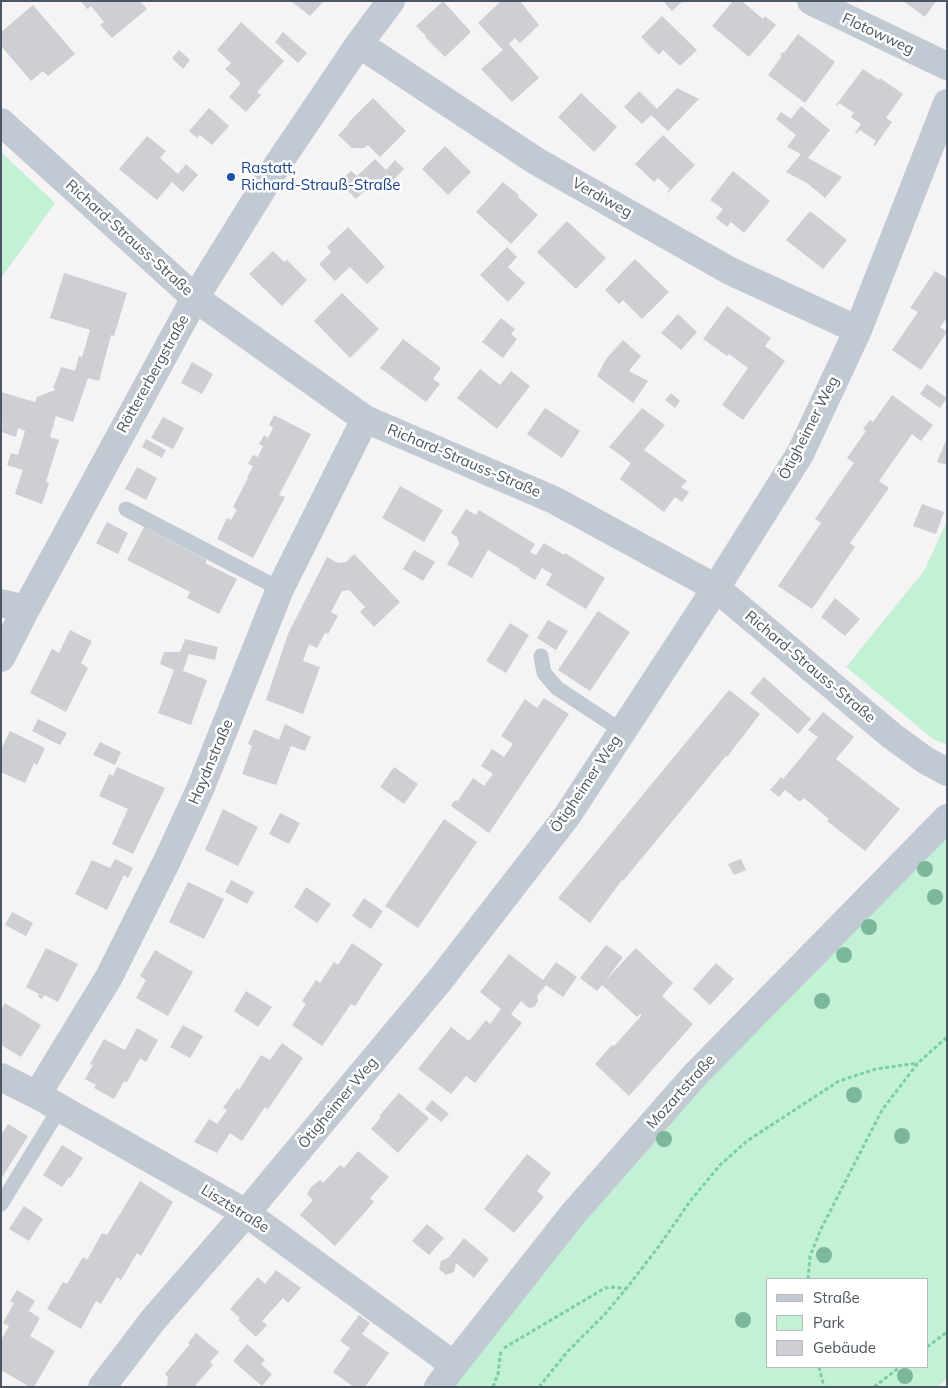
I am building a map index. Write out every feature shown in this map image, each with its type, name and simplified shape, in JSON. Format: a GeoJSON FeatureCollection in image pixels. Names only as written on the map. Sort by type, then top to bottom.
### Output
{"type":"FeatureCollection","features":[{"type":"Feature","properties":{"kind":"street","name":"Röttererbergstraße"},"geometry":{"type":"LineString","coordinates":[[1,658],[13,606],[195,298],[278,164],[359,44],[391,1]]}},
{"type":"Feature","properties":{"kind":"street","name":"Flotowweg"},"geometry":{"type":"LineString","coordinates":[[811,1],[947,66]]}},
{"type":"Feature","properties":{"kind":"street","name":"Verdiweg"},"geometry":{"type":"LineString","coordinates":[[359,44],[536,161],[730,270],[858,330]]}},
{"type":"Feature","properties":{"kind":"street","name":"Ötigheimer Weg"},"geometry":{"type":"LineString","coordinates":[[102,1387],[153,1320],[246,1213],[446,972],[567,816],[716,588],[800,454],[858,330],[947,103]]}},
{"type":"Feature","properties":{"kind":"street","name":"Richard-Strauss-Straße"},"geometry":{"type":"LineString","coordinates":[[1,122],[195,298],[365,418],[554,500],[716,588],[892,736],[925,760],[947,772]]}},
{"type":"Feature","properties":{"kind":"street","name":"Haydnstraße"},"geometry":{"type":"LineString","coordinates":[[48,1102],[167,861],[201,787],[280,588],[365,418]]}},
{"type":"Feature","properties":{"kind":"street","name":"Mozartstraße"},"geometry":{"type":"LineString","coordinates":[[438,1387],[573,1214],[695,1075],[947,818]]}},
{"type":"Feature","properties":{"kind":"street","name":"Lisztstraße"},"geometry":{"type":"LineString","coordinates":[[1,1077],[246,1213],[454,1365]]}},
{"type":"Feature","properties":{"kind":"lane"},"geometry":{"type":"LineString","coordinates":[[126,509],[280,588]]}},
{"type":"Feature","properties":{"kind":"lane"},"geometry":{"type":"LineString","coordinates":[[540,656],[544,673],[557,688],[622,731]]}},
{"type":"Feature","properties":{"kind":"lane"},"geometry":{"type":"LineString","coordinates":[[1,1204],[48,1102]]}},
{"type":"Feature","properties":{"kind":"path"},"geometry":{"type":"LineString","coordinates":[[808,1278],[810,1256],[863,1145],[882,1110],[918,1063],[947,1038]]}},
{"type":"Feature","properties":{"kind":"path"},"geometry":{"type":"LineString","coordinates":[[539,1387],[568,1352],[626,1289],[691,1200],[720,1166],[747,1141],[839,1081],[876,1069],[918,1063]]}},
{"type":"Feature","properties":{"kind":"path"},"geometry":{"type":"LineString","coordinates":[[496,1354],[605,1288],[626,1289]]}},
{"type":"Feature","properties":{"kind":"path"},"geometry":{"type":"LineString","coordinates":[[928,1346],[947,1332]]}},
{"type":"Feature","properties":{"kind":"path"},"geometry":{"type":"LineString","coordinates":[[493,1387],[498,1374],[501,1350]]}},
{"type":"Feature","properties":{"kind":"path"},"geometry":{"type":"LineString","coordinates":[[819,1368],[824,1387]]}},
{"type":"Feature","properties":{"kind":"path"},"geometry":{"type":"LineString","coordinates":[[874,1387],[899,1368]]}},
{"type":"Feature","properties":{"kind":"green space"},"geometry":{"type":"Polygon","coordinates":[[[1,152],[55,203],[1,278],[1,152]]]}},
{"type":"Feature","properties":{"kind":"green space"},"geometry":{"type":"Polygon","coordinates":[[[947,521],[947,745],[933,739],[846,667],[924,571],[947,521]]]}},
{"type":"Feature","properties":{"kind":"green space"},"geometry":{"type":"Polygon","coordinates":[[[947,831],[947,1379],[937,1387],[451,1387],[580,1222],[703,1083],[947,831]]]}},
{"type":"Feature","properties":{"kind":"building"},"geometry":{"type":"Polygon","coordinates":[[[81,1],[140,1],[147,9],[112,38],[100,25],[104,22],[91,6],[87,9],[81,1]]]}},
{"type":"Feature","properties":{"kind":"building"},"geometry":{"type":"Polygon","coordinates":[[[291,1],[324,1],[310,16],[291,1]]]}},
{"type":"Feature","properties":{"kind":"building"},"geometry":{"type":"Polygon","coordinates":[[[443,1],[471,32],[445,57],[416,26],[443,1]]]}},
{"type":"Feature","properties":{"kind":"building"},"geometry":{"type":"Polygon","coordinates":[[[501,1],[520,1],[539,25],[520,43],[515,38],[509,44],[539,78],[512,102],[481,69],[503,50],[478,23],[501,1]]]}},
{"type":"Feature","properties":{"kind":"building"},"geometry":{"type":"Polygon","coordinates":[[[663,1],[683,1],[672,11],[663,1]]]}},
{"type":"Feature","properties":{"kind":"building"},"geometry":{"type":"Polygon","coordinates":[[[733,1],[742,1],[763,19],[765,16],[776,25],[749,57],[712,26],[733,1]]]}},
{"type":"Feature","properties":{"kind":"building"},"geometry":{"type":"Polygon","coordinates":[[[903,1],[936,1],[925,17],[903,1]]]}},
{"type":"Feature","properties":{"kind":"building"},"geometry":{"type":"Polygon","coordinates":[[[33,5],[75,54],[48,76],[43,71],[31,81],[1,46],[1,32],[33,5]]]}},
{"type":"Feature","properties":{"kind":"building"},"geometry":{"type":"Polygon","coordinates":[[[662,16],[697,50],[680,66],[663,50],[659,55],[641,37],[662,16]]]}},
{"type":"Feature","properties":{"kind":"building"},"geometry":{"type":"Polygon","coordinates":[[[241,22],[284,61],[257,92],[261,95],[246,112],[229,97],[241,83],[225,69],[231,63],[217,50],[241,22]]]}},
{"type":"Feature","properties":{"kind":"building"},"geometry":{"type":"Polygon","coordinates":[[[283,32],[307,53],[298,63],[275,42],[283,32]]]}},
{"type":"Feature","properties":{"kind":"building"},"geometry":{"type":"Polygon","coordinates":[[[798,34],[835,62],[805,103],[768,75],[782,56],[780,55],[784,53],[798,34]]]}},
{"type":"Feature","properties":{"kind":"building"},"geometry":{"type":"Polygon","coordinates":[[[179,50],[190,60],[183,69],[172,58],[179,50]]]}},
{"type":"Feature","properties":{"kind":"building"},"geometry":{"type":"Polygon","coordinates":[[[863,69],[903,94],[886,118],[892,122],[875,146],[873,145],[876,141],[860,130],[855,133],[861,124],[851,117],[854,113],[839,103],[836,105],[863,69]]]}},
{"type":"Feature","properties":{"kind":"building"},"geometry":{"type":"Polygon","coordinates":[[[677,88],[699,99],[668,131],[651,115],[642,124],[624,107],[639,91],[657,109],[677,88]]]}},
{"type":"Feature","properties":{"kind":"building"},"geometry":{"type":"Polygon","coordinates":[[[581,93],[617,127],[594,152],[558,117],[581,93]]]}},
{"type":"Feature","properties":{"kind":"building"},"geometry":{"type":"Polygon","coordinates":[[[373,98],[406,131],[380,157],[368,145],[364,148],[352,148],[338,135],[373,98]]]}},
{"type":"Feature","properties":{"kind":"building"},"geometry":{"type":"Polygon","coordinates":[[[801,106],[830,130],[808,158],[842,177],[825,198],[807,183],[786,172],[801,154],[787,147],[796,135],[776,119],[781,112],[791,119],[801,106]]]}},
{"type":"Feature","properties":{"kind":"building"},"geometry":{"type":"Polygon","coordinates":[[[209,108],[229,126],[212,145],[200,135],[197,138],[189,131],[209,108]]]}},
{"type":"Feature","properties":{"kind":"building"},"geometry":{"type":"Polygon","coordinates":[[[663,135],[695,165],[668,193],[670,189],[658,178],[654,182],[635,164],[663,135]]]}},
{"type":"Feature","properties":{"kind":"building"},"geometry":{"type":"Polygon","coordinates":[[[147,136],[166,151],[160,158],[178,174],[186,164],[198,175],[183,192],[172,182],[157,200],[119,169],[147,136]]]}},
{"type":"Feature","properties":{"kind":"building"},"geometry":{"type":"Polygon","coordinates":[[[445,146],[471,172],[448,195],[422,169],[445,146]]]}},
{"type":"Feature","properties":{"kind":"building"},"geometry":{"type":"Polygon","coordinates":[[[375,159],[386,170],[395,160],[404,169],[386,187],[377,179],[356,199],[339,182],[351,171],[357,176],[375,159]]]}},
{"type":"Feature","properties":{"kind":"building"},"geometry":{"type":"Polygon","coordinates":[[[733,171],[770,201],[744,233],[731,222],[727,227],[716,218],[723,209],[710,200],[733,171]]]}},
{"type":"Feature","properties":{"kind":"building"},"geometry":{"type":"Polygon","coordinates":[[[503,182],[519,195],[518,197],[538,215],[511,244],[476,212],[503,182]]]}},
{"type":"Feature","properties":{"kind":"building"},"geometry":{"type":"Polygon","coordinates":[[[810,211],[847,240],[823,269],[786,240],[810,211]]]}},
{"type":"Feature","properties":{"kind":"building"},"geometry":{"type":"Polygon","coordinates":[[[567,221],[606,258],[576,289],[537,252],[567,221]]]}},
{"type":"Feature","properties":{"kind":"building"},"geometry":{"type":"Polygon","coordinates":[[[348,227],[385,267],[367,284],[350,267],[335,281],[319,264],[331,252],[327,247],[348,227]]]}},
{"type":"Feature","properties":{"kind":"building"},"geometry":{"type":"Polygon","coordinates":[[[507,247],[517,257],[508,267],[525,283],[508,302],[480,275],[507,247]]]}},
{"type":"Feature","properties":{"kind":"building"},"geometry":{"type":"Polygon","coordinates":[[[273,251],[284,262],[287,260],[307,280],[282,306],[249,274],[273,251]]]}},
{"type":"Feature","properties":{"kind":"building"},"geometry":{"type":"Polygon","coordinates":[[[635,259],[669,292],[642,319],[623,300],[619,304],[605,290],[635,259]]]}},
{"type":"Feature","properties":{"kind":"building"},"geometry":{"type":"Polygon","coordinates":[[[935,271],[947,278],[947,318],[940,327],[947,332],[921,370],[892,350],[918,312],[910,308],[935,271]]]}},
{"type":"Feature","properties":{"kind":"building"},"geometry":{"type":"Polygon","coordinates":[[[64,273],[127,293],[114,336],[111,335],[99,381],[88,378],[73,422],[56,416],[50,437],[59,440],[46,482],[49,483],[42,504],[15,494],[23,470],[7,465],[11,453],[18,455],[25,431],[18,428],[16,437],[1,432],[3,423],[1,423],[1,392],[35,402],[37,397],[55,390],[53,388],[61,367],[75,371],[79,356],[82,357],[90,330],[50,318],[64,273]]]}},
{"type":"Feature","properties":{"kind":"building"},"geometry":{"type":"Polygon","coordinates":[[[342,293],[379,329],[350,358],[314,321],[342,293]]]}},
{"type":"Feature","properties":{"kind":"building"},"geometry":{"type":"Polygon","coordinates":[[[727,306],[771,338],[765,346],[785,361],[743,420],[722,405],[748,368],[703,339],[727,306]]]}},
{"type":"Feature","properties":{"kind":"building"},"geometry":{"type":"Polygon","coordinates":[[[678,314],[697,332],[681,350],[661,333],[678,314]]]}},
{"type":"Feature","properties":{"kind":"building"},"geometry":{"type":"Polygon","coordinates":[[[501,318],[515,329],[511,334],[517,339],[503,358],[482,342],[501,318]]]}},
{"type":"Feature","properties":{"kind":"building"},"geometry":{"type":"Polygon","coordinates":[[[403,339],[441,368],[433,379],[440,384],[426,402],[380,368],[403,339]]]}},
{"type":"Feature","properties":{"kind":"building"},"geometry":{"type":"Polygon","coordinates":[[[623,340],[641,356],[629,371],[648,381],[633,403],[597,376],[606,359],[623,340]]]}},
{"type":"Feature","properties":{"kind":"building"},"geometry":{"type":"Polygon","coordinates":[[[192,362],[213,374],[202,394],[181,383],[192,362]]]}},
{"type":"Feature","properties":{"kind":"building"},"geometry":{"type":"Polygon","coordinates":[[[480,369],[500,385],[511,371],[530,386],[497,429],[457,398],[480,369]]]}},
{"type":"Feature","properties":{"kind":"building"},"geometry":{"type":"Polygon","coordinates":[[[927,384],[947,398],[940,408],[920,394],[927,384]]]}},
{"type":"Feature","properties":{"kind":"building"},"geometry":{"type":"Polygon","coordinates":[[[671,393],[680,401],[675,408],[665,400],[671,393]]]}},
{"type":"Feature","properties":{"kind":"building"},"geometry":{"type":"Polygon","coordinates":[[[892,395],[933,425],[921,441],[912,434],[879,481],[889,488],[850,543],[855,547],[812,609],[778,586],[821,523],[815,519],[854,463],[847,458],[866,431],[863,429],[870,420],[873,422],[892,395]]]}},
{"type":"Feature","properties":{"kind":"building"},"geometry":{"type":"Polygon","coordinates":[[[545,408],[580,431],[562,458],[527,434],[545,408]]]}},
{"type":"Feature","properties":{"kind":"building"},"geometry":{"type":"Polygon","coordinates":[[[642,408],[665,425],[644,450],[687,481],[681,487],[689,492],[682,502],[675,497],[664,512],[620,479],[631,463],[609,447],[642,408]]]}},
{"type":"Feature","properties":{"kind":"building"},"geometry":{"type":"Polygon","coordinates":[[[274,415],[311,434],[279,495],[285,497],[253,558],[217,539],[227,518],[231,520],[237,510],[233,507],[253,466],[248,464],[253,455],[258,457],[263,446],[259,444],[264,435],[268,438],[273,428],[269,425],[274,415]]]}},
{"type":"Feature","properties":{"kind":"building"},"geometry":{"type":"Polygon","coordinates":[[[163,417],[184,428],[173,449],[151,438],[163,417]]]}},
{"type":"Feature","properties":{"kind":"building"},"geometry":{"type":"Polygon","coordinates":[[[947,438],[947,465],[937,462],[947,438]]]}},
{"type":"Feature","properties":{"kind":"building"},"geometry":{"type":"Polygon","coordinates":[[[146,439],[166,450],[162,458],[142,447],[146,439]]]}},
{"type":"Feature","properties":{"kind":"building"},"geometry":{"type":"Polygon","coordinates":[[[137,467],[157,478],[146,500],[125,489],[137,467]]]}},
{"type":"Feature","properties":{"kind":"building"},"geometry":{"type":"Polygon","coordinates":[[[400,486],[443,510],[424,542],[382,518],[400,486]]]}},
{"type":"Feature","properties":{"kind":"building"},"geometry":{"type":"Polygon","coordinates":[[[922,504],[944,512],[936,534],[913,526],[922,504]]]}},
{"type":"Feature","properties":{"kind":"building"},"geometry":{"type":"Polygon","coordinates":[[[466,509],[476,515],[479,510],[535,544],[530,552],[536,555],[544,543],[564,555],[565,553],[605,578],[586,609],[546,585],[552,574],[542,568],[535,580],[488,550],[472,578],[447,564],[459,544],[457,537],[451,533],[466,509]]]}},
{"type":"Feature","properties":{"kind":"building"},"geometry":{"type":"Polygon","coordinates":[[[107,522],[128,533],[118,554],[96,543],[107,522]]]}},
{"type":"Feature","properties":{"kind":"building"},"geometry":{"type":"Polygon","coordinates":[[[144,527],[207,560],[205,563],[237,579],[219,614],[187,598],[190,592],[127,560],[144,527]]]}},
{"type":"Feature","properties":{"kind":"building"},"geometry":{"type":"Polygon","coordinates":[[[414,550],[435,562],[423,581],[403,569],[414,550]]]}},
{"type":"Feature","properties":{"kind":"building"},"geometry":{"type":"Polygon","coordinates":[[[354,554],[400,602],[374,627],[360,612],[365,607],[349,590],[342,591],[331,612],[338,616],[328,634],[325,633],[317,648],[309,644],[303,661],[320,667],[303,714],[266,700],[288,634],[327,557],[338,563],[346,562],[354,554]]]}},
{"type":"Feature","properties":{"kind":"building"},"geometry":{"type":"Polygon","coordinates":[[[835,598],[860,619],[845,636],[821,617],[835,598]]]}},
{"type":"Feature","properties":{"kind":"building"},"geometry":{"type":"Polygon","coordinates":[[[598,611],[630,632],[590,691],[558,670],[598,611]]]}},
{"type":"Feature","properties":{"kind":"building"},"geometry":{"type":"Polygon","coordinates":[[[548,620],[568,631],[556,650],[537,638],[548,620]]]}},
{"type":"Feature","properties":{"kind":"building"},"geometry":{"type":"Polygon","coordinates":[[[510,623],[529,635],[506,673],[486,661],[510,623]]]}},
{"type":"Feature","properties":{"kind":"building"},"geometry":{"type":"Polygon","coordinates":[[[70,630],[92,641],[81,663],[88,668],[66,712],[30,693],[52,649],[59,653],[70,630]]]}},
{"type":"Feature","properties":{"kind":"building"},"geometry":{"type":"Polygon","coordinates":[[[185,639],[218,647],[215,660],[189,654],[183,671],[207,680],[191,725],[158,713],[174,670],[160,664],[164,652],[180,652],[185,639]]]}},
{"type":"Feature","properties":{"kind":"building"},"geometry":{"type":"Polygon","coordinates":[[[764,677],[811,719],[798,734],[750,693],[764,677]]]}},
{"type":"Feature","properties":{"kind":"building"},"geometry":{"type":"Polygon","coordinates":[[[729,690],[760,714],[727,757],[622,880],[590,923],[558,898],[729,690]]]}},
{"type":"Feature","properties":{"kind":"building"},"geometry":{"type":"Polygon","coordinates":[[[544,698],[569,714],[489,833],[451,806],[454,801],[460,800],[473,778],[484,786],[493,774],[481,766],[492,749],[504,757],[513,744],[501,736],[525,699],[537,708],[544,698]]]}},
{"type":"Feature","properties":{"kind":"building"},"geometry":{"type":"Polygon","coordinates":[[[823,712],[854,737],[836,759],[900,809],[865,851],[827,821],[829,819],[804,798],[800,802],[785,790],[779,797],[770,790],[781,777],[783,779],[818,737],[808,730],[823,712]]]}},
{"type":"Feature","properties":{"kind":"building"},"geometry":{"type":"Polygon","coordinates":[[[38,719],[67,733],[60,745],[32,731],[38,719]]]}},
{"type":"Feature","properties":{"kind":"building"},"geometry":{"type":"Polygon","coordinates":[[[285,724],[311,737],[305,751],[291,746],[276,785],[242,774],[252,746],[248,744],[254,729],[279,740],[285,724]]]}},
{"type":"Feature","properties":{"kind":"building"},"geometry":{"type":"Polygon","coordinates":[[[10,731],[45,748],[37,765],[34,763],[25,783],[1,772],[1,750],[10,731]]]}},
{"type":"Feature","properties":{"kind":"building"},"geometry":{"type":"Polygon","coordinates":[[[100,742],[121,752],[115,765],[93,755],[100,742]]]}},
{"type":"Feature","properties":{"kind":"building"},"geometry":{"type":"Polygon","coordinates":[[[117,767],[165,788],[133,854],[112,844],[128,809],[99,796],[109,774],[113,776],[117,767]]]}},
{"type":"Feature","properties":{"kind":"building"},"geometry":{"type":"Polygon","coordinates":[[[394,767],[418,784],[404,804],[380,787],[394,767]]]}},
{"type":"Feature","properties":{"kind":"building"},"geometry":{"type":"Polygon","coordinates":[[[223,809],[258,827],[238,866],[205,850],[223,809]]]}},
{"type":"Feature","properties":{"kind":"building"},"geometry":{"type":"Polygon","coordinates":[[[280,813],[300,823],[289,844],[269,834],[280,813]]]}},
{"type":"Feature","properties":{"kind":"building"},"geometry":{"type":"Polygon","coordinates":[[[444,819],[477,842],[418,928],[385,906],[444,819]]]}},
{"type":"Feature","properties":{"kind":"building"},"geometry":{"type":"Polygon","coordinates":[[[115,859],[133,868],[128,878],[124,875],[107,910],[75,894],[92,860],[110,868],[115,859]]]}},
{"type":"Feature","properties":{"kind":"building"},"geometry":{"type":"Polygon","coordinates":[[[741,859],[746,870],[734,875],[728,864],[741,859]]]}},
{"type":"Feature","properties":{"kind":"building"},"geometry":{"type":"Polygon","coordinates":[[[231,880],[254,892],[247,904],[225,892],[231,880]]]}},
{"type":"Feature","properties":{"kind":"building"},"geometry":{"type":"Polygon","coordinates":[[[188,882],[224,899],[204,939],[169,922],[188,882]]]}},
{"type":"Feature","properties":{"kind":"building"},"geometry":{"type":"Polygon","coordinates":[[[306,887],[331,904],[317,923],[294,907],[306,887]]]}},
{"type":"Feature","properties":{"kind":"building"},"geometry":{"type":"Polygon","coordinates":[[[364,898],[383,911],[371,929],[352,916],[364,898]]]}},
{"type":"Feature","properties":{"kind":"building"},"geometry":{"type":"Polygon","coordinates":[[[12,912],[33,923],[26,936],[5,925],[12,912]]]}},
{"type":"Feature","properties":{"kind":"building"},"geometry":{"type":"Polygon","coordinates":[[[352,943],[383,964],[355,1006],[351,1004],[322,1046],[292,1025],[306,1004],[302,1001],[316,980],[320,983],[334,962],[338,965],[352,943]]]}},
{"type":"Feature","properties":{"kind":"building"},"geometry":{"type":"Polygon","coordinates":[[[606,945],[623,957],[605,981],[636,948],[673,983],[662,996],[693,1024],[629,1096],[595,1064],[642,1015],[640,1014],[637,1017],[602,985],[597,991],[580,978],[606,945]]]}},
{"type":"Feature","properties":{"kind":"building"},"geometry":{"type":"Polygon","coordinates":[[[46,948],[78,964],[58,1002],[44,995],[42,999],[38,997],[39,994],[26,987],[46,948]]]}},
{"type":"Feature","properties":{"kind":"building"},"geometry":{"type":"Polygon","coordinates":[[[155,950],[193,972],[168,1016],[136,998],[146,980],[140,976],[155,950]]]}},
{"type":"Feature","properties":{"kind":"building"},"geometry":{"type":"Polygon","coordinates":[[[509,954],[543,980],[556,962],[577,977],[563,997],[546,985],[537,996],[538,1001],[534,1007],[529,1008],[521,1001],[511,1014],[522,1023],[475,1083],[466,1076],[451,1094],[418,1069],[451,1027],[469,1041],[486,1020],[490,1024],[501,1009],[480,992],[509,954]]]}},
{"type":"Feature","properties":{"kind":"building"},"geometry":{"type":"Polygon","coordinates":[[[716,963],[734,979],[710,1005],[693,989],[716,963]]]}},
{"type":"Feature","properties":{"kind":"building"},"geometry":{"type":"Polygon","coordinates":[[[246,991],[272,1007],[258,1027],[234,1011],[246,991]]]}},
{"type":"Feature","properties":{"kind":"building"},"geometry":{"type":"Polygon","coordinates":[[[5,1003],[41,1025],[21,1057],[1,1045],[1,1009],[5,1003]]]}},
{"type":"Feature","properties":{"kind":"building"},"geometry":{"type":"Polygon","coordinates":[[[183,1025],[203,1036],[190,1058],[170,1047],[183,1025]]]}},
{"type":"Feature","properties":{"kind":"building"},"geometry":{"type":"Polygon","coordinates":[[[137,1028],[158,1040],[146,1062],[140,1058],[127,1082],[124,1081],[114,1099],[94,1088],[96,1085],[85,1079],[93,1065],[90,1064],[104,1039],[125,1050],[137,1028]]]}},
{"type":"Feature","properties":{"kind":"building"},"geometry":{"type":"Polygon","coordinates":[[[282,1043],[303,1058],[268,1109],[265,1107],[242,1141],[230,1133],[217,1153],[194,1142],[209,1119],[217,1124],[227,1110],[223,1108],[237,1088],[239,1090],[261,1055],[270,1060],[282,1043]]]}},
{"type":"Feature","properties":{"kind":"building"},"geometry":{"type":"Polygon","coordinates":[[[399,1093],[429,1118],[398,1153],[371,1129],[381,1117],[379,1116],[399,1093]]]}},
{"type":"Feature","properties":{"kind":"building"},"geometry":{"type":"Polygon","coordinates":[[[432,1100],[449,1114],[441,1122],[425,1109],[432,1100]]]}},
{"type":"Feature","properties":{"kind":"building"},"geometry":{"type":"Polygon","coordinates":[[[8,1124],[28,1136],[1,1179],[1,1135],[8,1124]]]}},
{"type":"Feature","properties":{"kind":"building"},"geometry":{"type":"Polygon","coordinates":[[[62,1145],[83,1158],[62,1187],[43,1175],[62,1145]]]}},
{"type":"Feature","properties":{"kind":"building"},"geometry":{"type":"Polygon","coordinates":[[[358,1151],[389,1177],[370,1198],[374,1202],[335,1246],[300,1215],[313,1200],[307,1194],[311,1187],[320,1180],[323,1183],[340,1165],[344,1168],[358,1151]]]}},
{"type":"Feature","properties":{"kind":"building"},"geometry":{"type":"Polygon","coordinates":[[[527,1154],[551,1173],[537,1191],[544,1197],[514,1233],[484,1209],[527,1154]]]}},
{"type":"Feature","properties":{"kind":"building"},"geometry":{"type":"Polygon","coordinates":[[[140,1181],[173,1202],[141,1256],[137,1253],[121,1280],[117,1277],[101,1304],[96,1301],[81,1329],[47,1309],[63,1282],[67,1284],[83,1257],[87,1260],[102,1233],[107,1235],[140,1181]]]}},
{"type":"Feature","properties":{"kind":"building"},"geometry":{"type":"Polygon","coordinates":[[[24,1206],[43,1219],[29,1241],[9,1229],[24,1206]]]}},
{"type":"Feature","properties":{"kind":"building"},"geometry":{"type":"Polygon","coordinates":[[[427,1224],[444,1238],[429,1255],[412,1241],[427,1224]]]}},
{"type":"Feature","properties":{"kind":"building"},"geometry":{"type":"Polygon","coordinates":[[[464,1238],[489,1259],[474,1278],[456,1263],[454,1272],[446,1275],[439,1269],[441,1261],[449,1257],[464,1238]]]}},
{"type":"Feature","properties":{"kind":"building"},"geometry":{"type":"Polygon","coordinates":[[[276,1270],[301,1288],[288,1303],[283,1298],[262,1321],[267,1325],[256,1337],[238,1320],[240,1318],[230,1309],[258,1277],[265,1284],[276,1270]]]}},
{"type":"Feature","properties":{"kind":"building"},"geometry":{"type":"Polygon","coordinates":[[[17,1290],[35,1301],[29,1311],[40,1318],[30,1336],[55,1351],[34,1387],[30,1387],[1,1370],[1,1340],[9,1326],[3,1323],[14,1303],[10,1301],[17,1290]]]}},
{"type":"Feature","properties":{"kind":"building"},"geometry":{"type":"Polygon","coordinates":[[[359,1315],[370,1323],[362,1334],[389,1353],[365,1387],[354,1387],[333,1372],[350,1348],[340,1341],[359,1315]]]}},
{"type":"Feature","properties":{"kind":"building"},"geometry":{"type":"Polygon","coordinates":[[[196,1333],[219,1352],[210,1362],[213,1365],[194,1387],[167,1387],[168,1377],[165,1374],[190,1344],[188,1343],[196,1333]]]}},
{"type":"Feature","properties":{"kind":"building"},"geometry":{"type":"Polygon","coordinates":[[[247,1344],[265,1360],[261,1364],[272,1374],[262,1386],[233,1361],[247,1344]]]}},
{"type":"Feature","properties":{"kind":"place","name":"Rastatt, Richard-Strauß-Straße"},"geometry":{"type":"Point","coordinates":[231,177]}}]}
